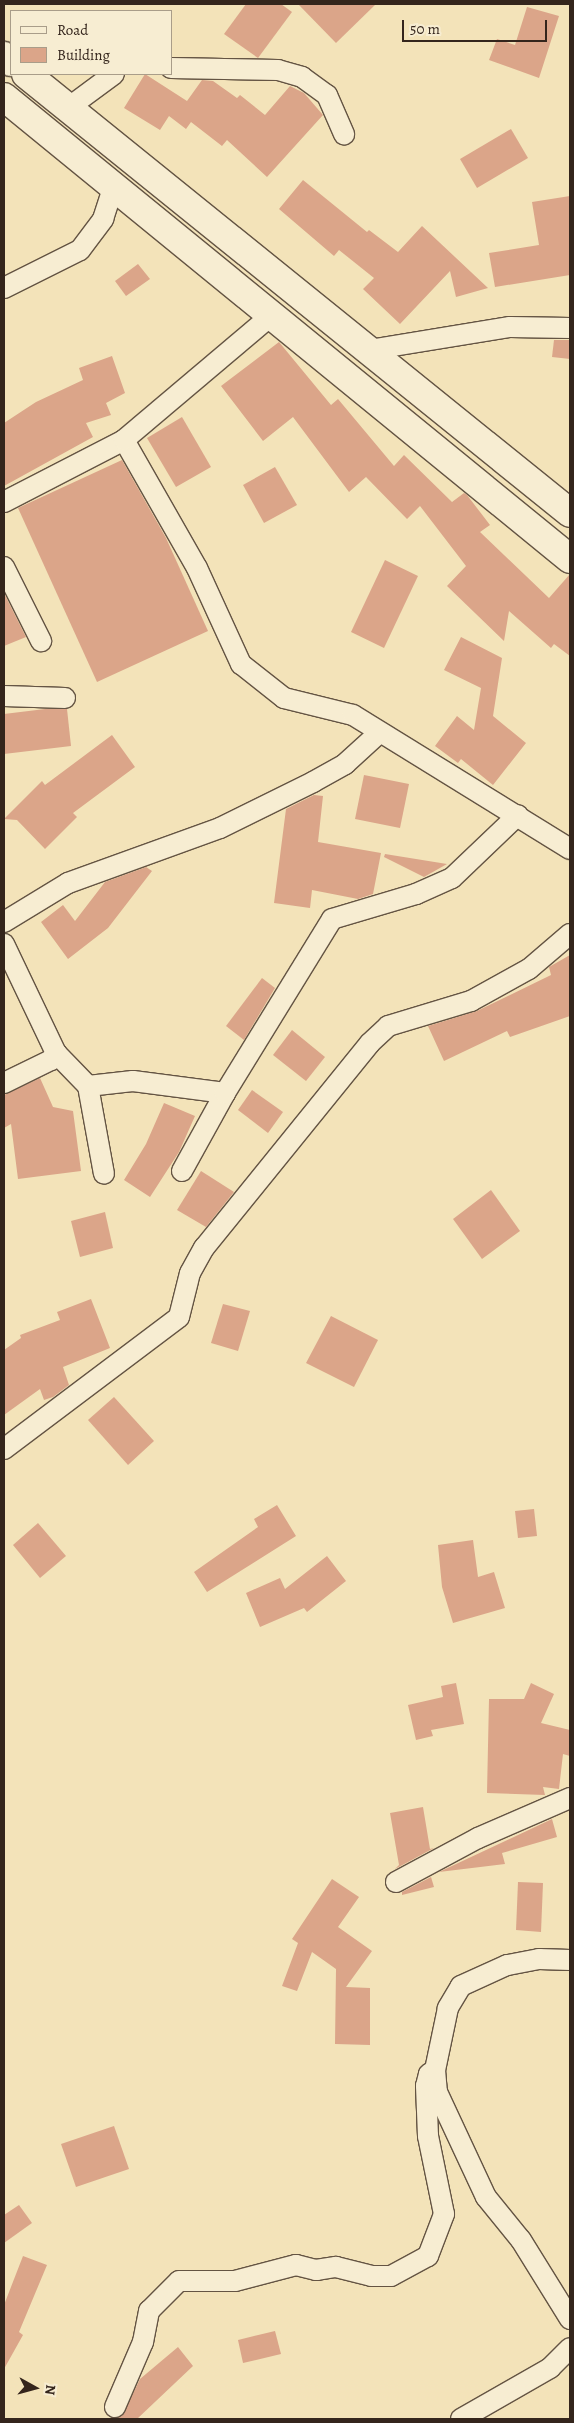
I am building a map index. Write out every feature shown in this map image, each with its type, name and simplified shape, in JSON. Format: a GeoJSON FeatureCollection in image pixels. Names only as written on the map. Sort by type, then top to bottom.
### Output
{"type":"FeatureCollection","features":[{"type":"Feature","properties":{"kind":"main road"},"geometry":{"type":"LineString","coordinates":[[27,75],[570,512]]}},
{"type":"Feature","properties":{"kind":"main road"},"geometry":{"type":"LineString","coordinates":[[4,97],[273,314],[570,558]]}},
{"type":"Feature","properties":{"kind":"main road"},"geometry":{"type":"LineString","coordinates":[[375,398],[396,372]]}},
{"type":"Feature","properties":{"kind":"street"},"geometry":{"type":"LineString","coordinates":[[172,68],[278,70],[302,77],[327,95],[344,134]]}},
{"type":"Feature","properties":{"kind":"street"},"geometry":{"type":"LineString","coordinates":[[68,108],[113,75]]}},
{"type":"Feature","properties":{"kind":"street"},"geometry":{"type":"LineString","coordinates":[[4,288],[80,250],[103,219],[114,186]]}},
{"type":"Feature","properties":{"kind":"street"},"geometry":{"type":"LineString","coordinates":[[4,502],[124,440],[273,314]]}},
{"type":"Feature","properties":{"kind":"street"},"geometry":{"type":"LineString","coordinates":[[369,350],[510,327],[570,328]]}},
{"type":"Feature","properties":{"kind":"street"},"geometry":{"type":"LineString","coordinates":[[124,440],[196,568],[241,664],[284,698],[353,715],[570,849]]}},
{"type":"Feature","properties":{"kind":"street"},"geometry":{"type":"LineString","coordinates":[[4,566],[41,641]]}},
{"type":"Feature","properties":{"kind":"street"},"geometry":{"type":"LineString","coordinates":[[4,696],[65,698]]}},
{"type":"Feature","properties":{"kind":"street"},"geometry":{"type":"LineString","coordinates":[[4,922],[68,883],[220,828],[313,782],[345,764],[380,732]]}},
{"type":"Feature","properties":{"kind":"street"},"geometry":{"type":"LineString","coordinates":[[182,1171],[225,1093],[332,919],[416,894],[452,878],[518,816]]}},
{"type":"Feature","properties":{"kind":"street"},"geometry":{"type":"LineString","coordinates":[[4,1449],[179,1317],[190,1273],[204,1248],[370,1043],[388,1026],[471,1001],[529,969],[570,934]]}},
{"type":"Feature","properties":{"kind":"street"},"geometry":{"type":"LineString","coordinates":[[6,954],[54,1043],[56,1053],[88,1086],[104,1174]]}},
{"type":"Feature","properties":{"kind":"street"},"geometry":{"type":"LineString","coordinates":[[4,1084],[51,1060],[56,1053]]}},
{"type":"Feature","properties":{"kind":"street"},"geometry":{"type":"LineString","coordinates":[[88,1086],[133,1081],[225,1093]]}},
{"type":"Feature","properties":{"kind":"street"},"geometry":{"type":"LineString","coordinates":[[396,1882],[478,1838],[570,1798]]}},
{"type":"Feature","properties":{"kind":"street"},"geometry":{"type":"LineString","coordinates":[[570,1960],[539,1959],[507,1965],[461,1986],[448,2008],[435,2070],[436,2092],[486,2197],[521,2240],[570,2319]]}},
{"type":"Feature","properties":{"kind":"street"},"geometry":{"type":"LineString","coordinates":[[115,2407],[143,2342],[149,2311],[179,2281],[235,2281],[296,2266],[316,2270],[336,2266],[371,2276],[391,2276],[428,2256],[444,2214],[428,2136],[426,2086],[429,2074],[435,2070]]}},
{"type":"Feature","properties":{"kind":"street"},"geometry":{"type":"LineString","coordinates":[[462,2419],[550,2368],[570,2348]]}},
{"type":"Feature","properties":{"kind":"building"},"geometry":{"type":"Polygon","coordinates":[[[246,4],[281,4],[292,12],[258,58],[224,34],[246,4]]]}},
{"type":"Feature","properties":{"kind":"building"},"geometry":{"type":"Polygon","coordinates":[[[298,4],[376,4],[336,43],[298,4]]]}},
{"type":"Feature","properties":{"kind":"building"},"geometry":{"type":"Polygon","coordinates":[[[527,7],[559,16],[539,78],[489,60],[497,39],[515,45],[527,7]]]}},
{"type":"Feature","properties":{"kind":"building"},"geometry":{"type":"Polygon","coordinates":[[[144,75],[147,75],[187,101],[202,80],[213,81],[237,98],[240,95],[265,115],[290,86],[304,93],[323,115],[267,177],[227,140],[222,146],[191,122],[186,129],[169,116],[160,130],[124,108],[144,75]]]}},
{"type":"Feature","properties":{"kind":"building"},"geometry":{"type":"Polygon","coordinates":[[[511,129],[528,158],[477,188],[460,159],[511,129]]]}},
{"type":"Feature","properties":{"kind":"building"},"geometry":{"type":"Polygon","coordinates":[[[303,180],[367,232],[369,230],[398,252],[422,226],[488,288],[456,297],[450,271],[400,324],[363,289],[374,278],[339,250],[334,256],[279,209],[303,180]]]}},
{"type":"Feature","properties":{"kind":"building"},"geometry":{"type":"Polygon","coordinates":[[[570,196],[570,275],[495,287],[489,253],[539,245],[532,202],[570,196]]]}},
{"type":"Feature","properties":{"kind":"building"},"geometry":{"type":"Polygon","coordinates":[[[138,264],[150,279],[126,296],[115,281],[138,264]]]}},
{"type":"Feature","properties":{"kind":"building"},"geometry":{"type":"Polygon","coordinates":[[[554,340],[570,340],[570,359],[552,357],[554,340]]]}},
{"type":"Feature","properties":{"kind":"building"},"geometry":{"type":"Polygon","coordinates":[[[279,342],[331,405],[338,399],[394,466],[404,455],[452,502],[464,493],[467,495],[490,525],[480,532],[549,598],[570,574],[570,656],[554,644],[551,648],[509,611],[504,641],[447,586],[466,566],[420,506],[407,519],[366,477],[349,492],[293,417],[263,441],[221,386],[279,342]]]}},
{"type":"Feature","properties":{"kind":"building"},"geometry":{"type":"Polygon","coordinates":[[[112,356],[125,393],[106,403],[111,415],[86,423],[93,437],[4,486],[4,423],[36,402],[83,380],[79,368],[112,356]]]}},
{"type":"Feature","properties":{"kind":"building"},"geometry":{"type":"Polygon","coordinates":[[[182,417],[211,467],[176,487],[147,438],[182,417]]]}},
{"type":"Feature","properties":{"kind":"building"},"geometry":{"type":"Polygon","coordinates":[[[122,460],[166,538],[208,631],[97,682],[18,508],[122,460]]]}},
{"type":"Feature","properties":{"kind":"building"},"geometry":{"type":"Polygon","coordinates":[[[275,467],[297,505],[264,523],[243,485],[275,467]]]}},
{"type":"Feature","properties":{"kind":"building"},"geometry":{"type":"Polygon","coordinates":[[[385,560],[418,576],[384,648],[351,632],[385,560]]]}},
{"type":"Feature","properties":{"kind":"building"},"geometry":{"type":"Polygon","coordinates":[[[4,593],[26,637],[4,646],[4,593]]]}},
{"type":"Feature","properties":{"kind":"building"},"geometry":{"type":"Polygon","coordinates":[[[461,637],[502,658],[493,716],[526,743],[493,785],[461,759],[458,763],[435,746],[457,716],[474,730],[481,688],[444,670],[461,637]]]}},
{"type":"Feature","properties":{"kind":"building"},"geometry":{"type":"Polygon","coordinates":[[[45,709],[67,709],[71,746],[4,754],[4,714],[45,709]]]}},
{"type":"Feature","properties":{"kind":"building"},"geometry":{"type":"Polygon","coordinates":[[[112,735],[135,767],[73,813],[77,817],[45,849],[17,820],[4,819],[42,781],[45,785],[112,735]]]}},
{"type":"Feature","properties":{"kind":"building"},"geometry":{"type":"Polygon","coordinates":[[[364,775],[409,784],[400,828],[355,819],[364,775]]]}},
{"type":"Feature","properties":{"kind":"building"},"geometry":{"type":"Polygon","coordinates":[[[314,795],[323,796],[318,842],[381,853],[373,894],[358,899],[312,890],[310,908],[274,903],[286,809],[314,795]]]}},
{"type":"Feature","properties":{"kind":"building"},"geometry":{"type":"Polygon","coordinates":[[[385,854],[447,864],[424,877],[384,857],[385,854]]]}},
{"type":"Feature","properties":{"kind":"building"},"geometry":{"type":"Polygon","coordinates":[[[146,867],[152,871],[108,928],[68,959],[41,922],[63,905],[75,921],[105,882],[146,867]]]}},
{"type":"Feature","properties":{"kind":"building"},"geometry":{"type":"Polygon","coordinates":[[[570,955],[570,1016],[510,1037],[507,1031],[444,1061],[428,1026],[477,1011],[551,975],[549,967],[570,955]]]}},
{"type":"Feature","properties":{"kind":"building"},"geometry":{"type":"Polygon","coordinates":[[[262,978],[275,988],[244,1040],[226,1026],[262,978]]]}},
{"type":"Feature","properties":{"kind":"building"},"geometry":{"type":"Polygon","coordinates":[[[292,1030],[325,1057],[306,1081],[273,1055],[292,1030]]]}},
{"type":"Feature","properties":{"kind":"building"},"geometry":{"type":"Polygon","coordinates":[[[40,1078],[53,1107],[73,1111],[81,1171],[18,1179],[11,1124],[4,1128],[4,1095],[40,1078]]]}},
{"type":"Feature","properties":{"kind":"building"},"geometry":{"type":"Polygon","coordinates":[[[252,1090],[283,1112],[268,1133],[238,1110],[252,1090]]]}},
{"type":"Feature","properties":{"kind":"building"},"geometry":{"type":"Polygon","coordinates":[[[164,1103],[195,1116],[179,1152],[150,1197],[124,1180],[146,1144],[164,1103]]]}},
{"type":"Feature","properties":{"kind":"building"},"geometry":{"type":"Polygon","coordinates":[[[201,1171],[234,1192],[206,1227],[177,1210],[201,1171]]]}},
{"type":"Feature","properties":{"kind":"building"},"geometry":{"type":"Polygon","coordinates":[[[491,1190],[520,1231],[482,1259],[453,1219],[491,1190]]]}},
{"type":"Feature","properties":{"kind":"building"},"geometry":{"type":"Polygon","coordinates":[[[105,1212],[113,1248],[80,1257],[71,1221],[105,1212]]]}},
{"type":"Feature","properties":{"kind":"building"},"geometry":{"type":"Polygon","coordinates":[[[91,1299],[110,1348],[63,1367],[69,1385],[53,1397],[44,1400],[40,1389],[4,1415],[4,1350],[21,1338],[20,1335],[60,1320],[57,1312],[91,1299]]]}},
{"type":"Feature","properties":{"kind":"building"},"geometry":{"type":"Polygon","coordinates":[[[223,1304],[250,1311],[238,1351],[211,1343],[223,1304]]]}},
{"type":"Feature","properties":{"kind":"building"},"geometry":{"type":"Polygon","coordinates":[[[331,1316],[378,1340],[354,1387],[306,1363],[331,1316]]]}},
{"type":"Feature","properties":{"kind":"building"},"geometry":{"type":"Polygon","coordinates":[[[114,1397],[154,1441],[128,1465],[88,1420],[114,1397]]]}},
{"type":"Feature","properties":{"kind":"building"},"geometry":{"type":"Polygon","coordinates":[[[277,1505],[296,1536],[207,1592],[194,1572],[258,1527],[254,1519],[277,1505]]]}},
{"type":"Feature","properties":{"kind":"building"},"geometry":{"type":"Polygon","coordinates":[[[534,1509],[537,1536],[518,1538],[515,1511],[534,1509]]]}},
{"type":"Feature","properties":{"kind":"building"},"geometry":{"type":"Polygon","coordinates":[[[38,1523],[66,1556],[40,1578],[13,1545],[38,1523]]]}},
{"type":"Feature","properties":{"kind":"building"},"geometry":{"type":"Polygon","coordinates":[[[473,1540],[478,1577],[494,1572],[505,1608],[453,1623],[442,1587],[438,1545],[473,1540]]]}},
{"type":"Feature","properties":{"kind":"building"},"geometry":{"type":"Polygon","coordinates":[[[327,1556],[346,1581],[307,1612],[304,1608],[260,1627],[246,1593],[280,1578],[285,1589],[327,1556]]]}},
{"type":"Feature","properties":{"kind":"building"},"geometry":{"type":"Polygon","coordinates":[[[456,1683],[464,1724],[431,1730],[433,1736],[416,1740],[408,1705],[443,1697],[441,1686],[456,1683]]]}},
{"type":"Feature","properties":{"kind":"building"},"geometry":{"type":"Polygon","coordinates":[[[531,1683],[554,1694],[541,1723],[570,1730],[570,1756],[563,1754],[559,1789],[543,1787],[545,1795],[487,1793],[489,1699],[524,1699],[531,1683]]]}},
{"type":"Feature","properties":{"kind":"building"},"geometry":{"type":"Polygon","coordinates":[[[423,1807],[430,1849],[434,1848],[395,1869],[399,1865],[390,1813],[423,1807]]]}},
{"type":"Feature","properties":{"kind":"building"},"geometry":{"type":"Polygon","coordinates":[[[552,1819],[557,1837],[502,1853],[505,1864],[439,1872],[552,1819]]]}},
{"type":"Feature","properties":{"kind":"building"},"geometry":{"type":"Polygon","coordinates":[[[431,1877],[434,1887],[402,1895],[402,1892],[431,1877]]]}},
{"type":"Feature","properties":{"kind":"building"},"geometry":{"type":"Polygon","coordinates":[[[332,1879],[359,1897],[338,1927],[372,1951],[346,1987],[370,1988],[370,2045],[335,2044],[336,1969],[312,1952],[297,1991],[282,1986],[298,1943],[292,1939],[332,1879]]]}},
{"type":"Feature","properties":{"kind":"building"},"geometry":{"type":"Polygon","coordinates":[[[518,1882],[543,1883],[541,1932],[516,1930],[518,1882]]]}},
{"type":"Feature","properties":{"kind":"building"},"geometry":{"type":"Polygon","coordinates":[[[114,2126],[129,2169],[76,2187],[61,2144],[114,2126]]]}},
{"type":"Feature","properties":{"kind":"building"},"geometry":{"type":"Polygon","coordinates":[[[19,2205],[32,2223],[4,2243],[4,2215],[19,2205]]]}},
{"type":"Feature","properties":{"kind":"building"},"geometry":{"type":"Polygon","coordinates":[[[23,2256],[47,2265],[19,2332],[23,2335],[4,2369],[4,2305],[23,2256]]]}},
{"type":"Feature","properties":{"kind":"building"},"geometry":{"type":"Polygon","coordinates":[[[275,2331],[281,2354],[243,2363],[238,2340],[275,2331]]]}},
{"type":"Feature","properties":{"kind":"building"},"geometry":{"type":"Polygon","coordinates":[[[178,2347],[193,2366],[137,2419],[107,2419],[122,2416],[140,2379],[178,2347]]]}}]}
